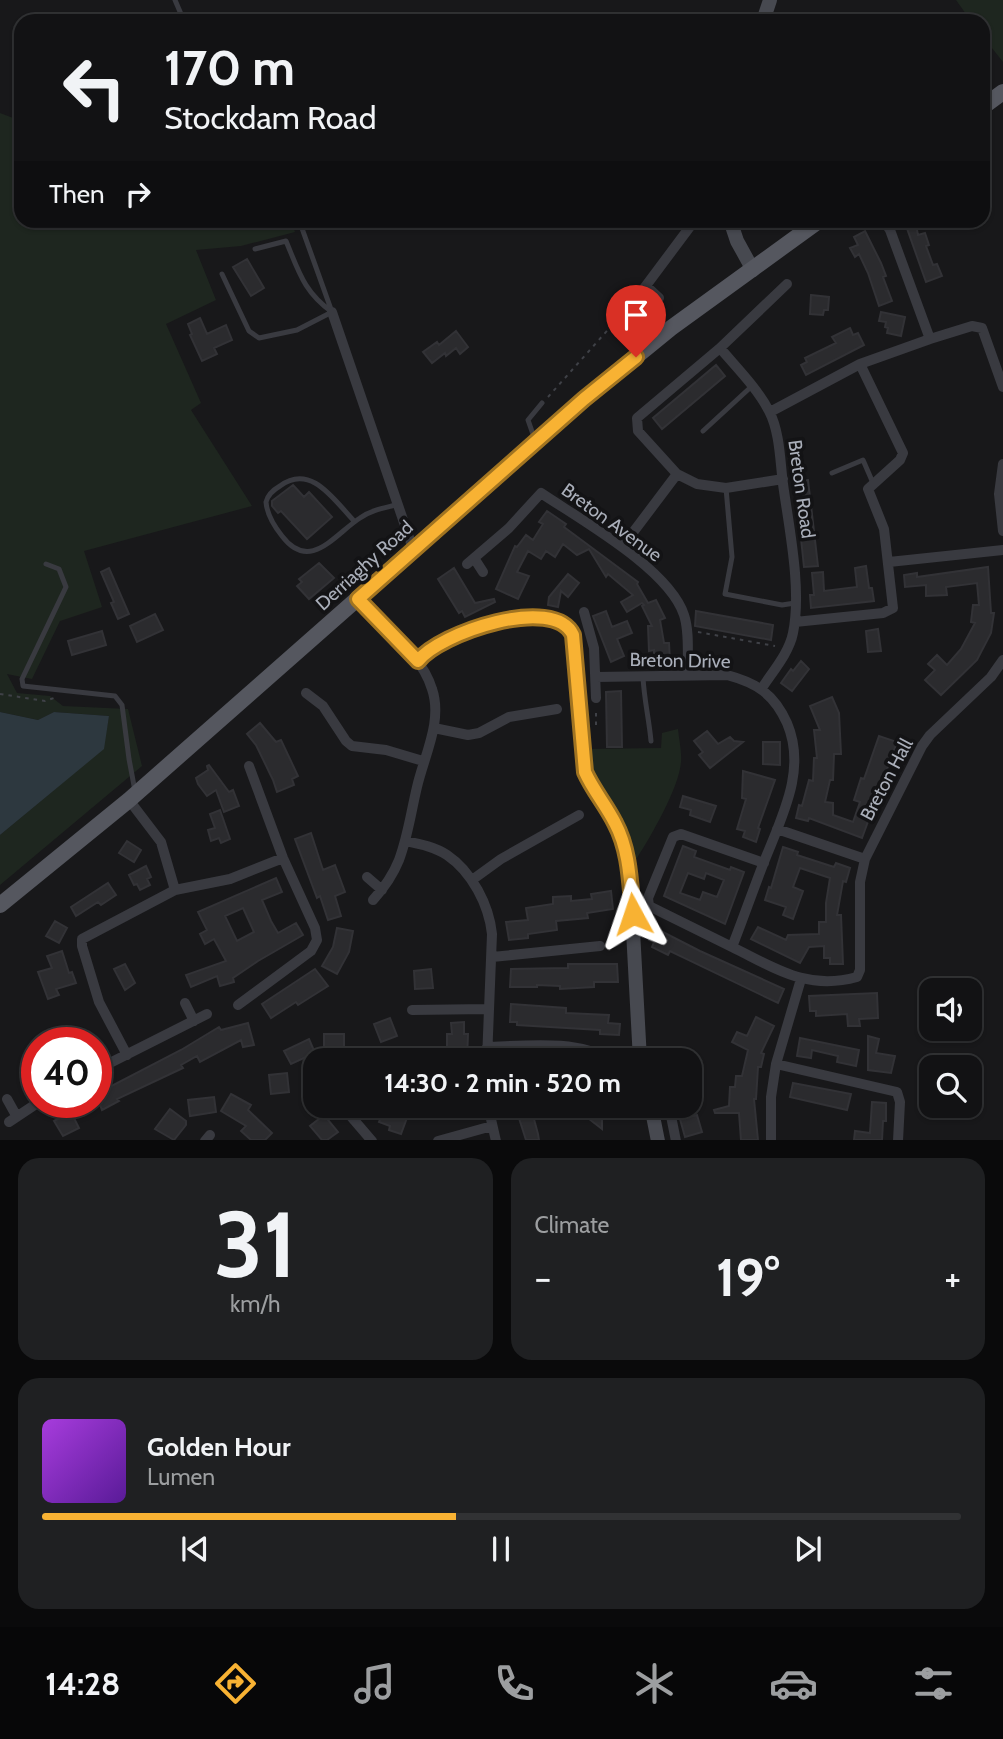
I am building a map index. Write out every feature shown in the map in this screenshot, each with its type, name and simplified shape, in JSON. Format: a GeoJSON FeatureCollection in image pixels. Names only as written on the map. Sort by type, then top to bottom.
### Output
{"type":"FeatureCollection","features":[{"type":"Feature","properties":{"kind":"main road","name":"Derriaghy Road"},"geometry":{"type":"LineString","coordinates":[[0,905],[133,797],[584,399],[671,328],[809,228]]}},
{"type":"Feature","properties":{"kind":"street"},"geometry":{"type":"LineString","coordinates":[[659,298],[642,291],[689,228]]}},
{"type":"Feature","properties":{"kind":"street"},"geometry":{"type":"LineString","coordinates":[[733,228],[752,270]]}},
{"type":"Feature","properties":{"kind":"street"},"geometry":{"type":"LineString","coordinates":[[889,228],[930,339]]}},
{"type":"Feature","properties":{"kind":"street"},"geometry":{"type":"LineString","coordinates":[[783,479],[726,488],[697,484],[677,474],[638,431],[636,418],[720,348],[786,286],[793,297]]}},
{"type":"Feature","properties":{"kind":"street"},"geometry":{"type":"LineString","coordinates":[[332,312],[413,549]]}},
{"type":"Feature","properties":{"kind":"street"},"geometry":{"type":"LineString","coordinates":[[770,412],[860,365],[972,326],[982,328],[1003,387]]}},
{"type":"Feature","properties":{"kind":"street","name":"Breton Road"},"geometry":{"type":"LineString","coordinates":[[720,348],[752,385],[770,412],[776,433],[793,554],[796,603],[793,635],[786,652],[762,688]]}},
{"type":"Feature","properties":{"kind":"street"},"geometry":{"type":"LineString","coordinates":[[795,622],[883,613],[893,608],[884,529],[868,489],[900,460],[903,453],[860,365]]}},
{"type":"Feature","properties":{"kind":"street"},"geometry":{"type":"LineString","coordinates":[[1003,464],[999,494],[1003,531]]}},
{"type":"Feature","properties":{"kind":"street"},"geometry":{"type":"LineString","coordinates":[[622,548],[677,474]]}},
{"type":"Feature","properties":{"kind":"street","name":"Breton Avenue"},"geometry":{"type":"LineString","coordinates":[[483,572],[471,561],[509,528],[541,493],[622,548],[674,594],[684,615],[687,632],[688,675]]}},
{"type":"Feature","properties":{"kind":"street"},"geometry":{"type":"LineString","coordinates":[[889,562],[1003,550]]}},
{"type":"Feature","properties":{"kind":"street"},"geometry":{"type":"LineString","coordinates":[[358,599],[418,661],[433,690],[436,709],[434,729],[423,761],[406,841],[398,862],[373,900]]}},
{"type":"Feature","properties":{"kind":"street"},"geometry":{"type":"LineString","coordinates":[[584,612],[594,648],[596,698]]}},
{"type":"Feature","properties":{"kind":"street"},"geometry":{"type":"LineString","coordinates":[[418,661],[452,638],[510,618],[549,618],[570,628],[573,635],[585,772],[616,824],[624,845],[630,875],[639,1048]]}},
{"type":"Feature","properties":{"kind":"street","name":"Breton Hall"},"geometry":{"type":"LineString","coordinates":[[801,979],[814,982],[857,977],[860,971],[860,882],[865,859],[930,735],[991,677],[1003,660]]}},
{"type":"Feature","properties":{"kind":"street","name":"Breton Drive"},"geometry":{"type":"LineString","coordinates":[[596,677],[727,675],[762,688]]}},
{"type":"Feature","properties":{"kind":"street"},"geometry":{"type":"LineString","coordinates":[[732,947],[794,778],[796,756],[793,738],[781,709],[762,688]]}},
{"type":"Feature","properties":{"kind":"street"},"geometry":{"type":"LineString","coordinates":[[306,693],[323,706],[352,746],[386,750],[423,761]]}},
{"type":"Feature","properties":{"kind":"street"},"geometry":{"type":"LineString","coordinates":[[434,729],[468,735],[480,733],[509,717],[557,709]]}},
{"type":"Feature","properties":{"kind":"street"},"geometry":{"type":"LineString","coordinates":[[237,1005],[311,951],[317,940],[315,928],[283,858],[249,766]]}},
{"type":"Feature","properties":{"kind":"street"},"geometry":{"type":"LineString","coordinates":[[133,797],[161,842],[175,890]]}},
{"type":"Feature","properties":{"kind":"street"},"geometry":{"type":"LineString","coordinates":[[471,880],[501,859],[579,816]]}},
{"type":"Feature","properties":{"kind":"street"},"geometry":{"type":"LineString","coordinates":[[777,829],[865,859]]}},
{"type":"Feature","properties":{"kind":"street"},"geometry":{"type":"LineString","coordinates":[[764,863],[681,834],[673,837],[648,898],[649,906],[654,910],[801,979],[776,1064],[771,1097],[771,1140]]}},
{"type":"Feature","properties":{"kind":"street"},"geometry":{"type":"LineString","coordinates":[[406,841],[447,855],[471,880],[491,920],[492,957],[487,1047],[579,1048]]}},
{"type":"Feature","properties":{"kind":"street"},"geometry":{"type":"LineString","coordinates":[[127,1055],[99,1002],[82,939],[175,890],[230,879],[283,858]]}},
{"type":"Feature","properties":{"kind":"street"},"geometry":{"type":"LineString","coordinates":[[367,877],[382,890]]}},
{"type":"Feature","properties":{"kind":"street"},"geometry":{"type":"LineString","coordinates":[[492,957],[600,946]]}},
{"type":"Feature","properties":{"kind":"street"},"geometry":{"type":"LineString","coordinates":[[185,1003],[194,1021]]}},
{"type":"Feature","properties":{"kind":"street"},"geometry":{"type":"LineString","coordinates":[[412,1010],[488,1009]]}},
{"type":"Feature","properties":{"kind":"street"},"geometry":{"type":"LineString","coordinates":[[112,1062],[208,1014]]}},
{"type":"Feature","properties":{"kind":"street"},"geometry":{"type":"LineString","coordinates":[[776,1064],[897,1092],[900,1102],[898,1140]]}},
{"type":"Feature","properties":{"kind":"street"},"geometry":{"type":"LineString","coordinates":[[7,1099],[13,1119],[21,1114]]}},
{"type":"Feature","properties":{"kind":"street"},"geometry":{"type":"LineString","coordinates":[[353,1118],[372,1140]]}},
{"type":"Feature","properties":{"kind":"street"},"geometry":{"type":"LineString","coordinates":[[490,1118],[496,1140]]}},
{"type":"Feature","properties":{"kind":"street"},"geometry":{"type":"LineString","coordinates":[[653,1118],[658,1140]]}},
{"type":"Feature","properties":{"kind":"street"},"geometry":{"type":"LineString","coordinates":[[671,1118],[676,1140]]}},
{"type":"Feature","properties":{"kind":"street"},"geometry":{"type":"LineString","coordinates":[[438,1140],[492,1126]]}},
{"type":"Feature","properties":{"kind":"lane"},"geometry":{"type":"LineString","coordinates":[[302,228],[332,312]]}},
{"type":"Feature","properties":{"kind":"lane"},"geometry":{"type":"LineString","coordinates":[[255,249],[286,242],[305,286],[316,301],[332,312]]}},
{"type":"Feature","properties":{"kind":"lane"},"geometry":{"type":"LineString","coordinates":[[222,274],[249,331],[259,338],[297,330],[332,312]]}},
{"type":"Feature","properties":{"kind":"lane"},"geometry":{"type":"LineString","coordinates":[[703,431],[752,385]]}},
{"type":"Feature","properties":{"kind":"lane"},"geometry":{"type":"LineString","coordinates":[[536,443],[528,420],[542,403]]}},
{"type":"Feature","properties":{"kind":"lane"},"geometry":{"type":"LineString","coordinates":[[832,473],[863,460],[873,483]]}},
{"type":"Feature","properties":{"kind":"lane"},"geometry":{"type":"LineString","coordinates":[[354,522],[316,483],[301,477],[289,479],[275,489],[266,502],[267,512],[291,547],[311,552],[343,533],[370,512],[396,505]]}},
{"type":"Feature","properties":{"kind":"lane"},"geometry":{"type":"LineString","coordinates":[[726,488],[732,557],[725,594],[782,605],[796,603]]}},
{"type":"Feature","properties":{"kind":"lane"},"geometry":{"type":"LineString","coordinates":[[46,565],[59,569],[66,587],[22,679],[23,685],[115,696],[122,705],[133,797]]}},
{"type":"Feature","properties":{"kind":"lane"},"geometry":{"type":"LineString","coordinates":[[642,677],[644,696],[649,709],[651,741]]}},
{"type":"Feature","properties":{"kind":"path"},"geometry":{"type":"LineString","coordinates":[[542,403],[642,291]]}},
{"type":"Feature","properties":{"kind":"path"},"geometry":{"type":"LineString","coordinates":[[687,632],[771,644],[786,652]]}},
{"type":"Feature","properties":{"kind":"path"},"geometry":{"type":"LineString","coordinates":[[596,698],[596,725]]}},
{"type":"Feature","properties":{"kind":"shaded area"},"geometry":{"type":"Polygon","coordinates":[[[956,0],[1003,0],[1003,62],[990,46],[990,14],[966,14],[956,0]]]}},
{"type":"Feature","properties":{"kind":"shaded area"},"geometry":{"type":"Polygon","coordinates":[[[0,113],[14,118],[14,228],[293,228],[295,232],[241,246],[196,250],[216,300],[166,324],[201,403],[191,410],[252,506],[84,551],[102,607],[60,621],[32,679],[7,674],[17,693],[50,696],[63,706],[128,709],[142,766],[0,885],[0,835],[103,749],[109,716],[54,712],[38,720],[0,712],[0,113]]]}},
{"type":"Feature","properties":{"kind":"shaded area"},"geometry":{"type":"Polygon","coordinates":[[[0,712],[38,720],[54,712],[109,716],[104,749],[0,835],[0,712]]]}},
{"type":"Feature","properties":{"kind":"shaded area"},"geometry":{"type":"Polygon","coordinates":[[[678,729],[681,758],[675,785],[664,812],[643,849],[637,858],[629,860],[593,778],[587,749],[661,748],[662,733],[678,729]]]}},
{"type":"Feature","properties":{"kind":"building"},"geometry":{"type":"Polygon","coordinates":[[[907,228],[917,228],[918,235],[925,233],[929,245],[926,246],[933,265],[937,264],[942,276],[926,282],[907,228]]]}},
{"type":"Feature","properties":{"kind":"building"},"geometry":{"type":"Polygon","coordinates":[[[865,231],[881,263],[892,301],[879,306],[859,254],[855,257],[850,248],[858,245],[854,237],[865,231]]]}},
{"type":"Feature","properties":{"kind":"building"},"geometry":{"type":"Polygon","coordinates":[[[247,259],[264,288],[251,296],[233,267],[247,259]]]}},
{"type":"Feature","properties":{"kind":"building"},"geometry":{"type":"Polygon","coordinates":[[[811,295],[829,297],[828,310],[824,310],[823,315],[810,314],[811,295]]]}},
{"type":"Feature","properties":{"kind":"building"},"geometry":{"type":"Polygon","coordinates":[[[881,312],[905,317],[901,336],[887,333],[886,322],[879,321],[881,312]]]}},
{"type":"Feature","properties":{"kind":"building"},"geometry":{"type":"Polygon","coordinates":[[[200,318],[207,334],[226,325],[232,340],[214,348],[217,354],[202,361],[188,324],[200,318]]]}},
{"type":"Feature","properties":{"kind":"building"},"geometry":{"type":"Polygon","coordinates":[[[850,328],[853,335],[858,333],[864,345],[806,375],[801,365],[807,362],[805,358],[836,343],[832,337],[850,328]]]}},
{"type":"Feature","properties":{"kind":"building"},"geometry":{"type":"Polygon","coordinates":[[[456,331],[468,347],[460,354],[456,348],[432,363],[423,352],[437,342],[439,345],[456,331]]]}},
{"type":"Feature","properties":{"kind":"building"},"geometry":{"type":"Polygon","coordinates":[[[716,365],[725,376],[662,429],[653,418],[716,365]]]}},
{"type":"Feature","properties":{"kind":"building"},"geometry":{"type":"Polygon","coordinates":[[[808,480],[818,566],[804,567],[795,481],[808,480]]]}},
{"type":"Feature","properties":{"kind":"building"},"geometry":{"type":"Polygon","coordinates":[[[293,485],[304,497],[309,492],[332,517],[307,539],[281,511],[278,513],[272,506],[272,501],[293,485]]]}},
{"type":"Feature","properties":{"kind":"building"},"geometry":{"type":"Polygon","coordinates":[[[547,511],[566,524],[564,527],[638,582],[648,603],[656,600],[665,618],[660,620],[664,643],[669,643],[670,661],[654,662],[654,650],[649,651],[648,626],[652,626],[642,606],[644,605],[642,603],[627,612],[621,602],[633,595],[608,574],[606,577],[589,549],[577,555],[563,544],[555,557],[546,551],[541,559],[528,551],[517,572],[529,576],[518,599],[496,589],[515,546],[517,547],[526,535],[533,540],[543,524],[539,522],[547,511]]]}},
{"type":"Feature","properties":{"kind":"building"},"geometry":{"type":"Polygon","coordinates":[[[319,563],[334,578],[309,599],[297,586],[302,582],[299,579],[319,563]]]}},
{"type":"Feature","properties":{"kind":"building"},"geometry":{"type":"Polygon","coordinates":[[[866,566],[874,601],[811,608],[810,595],[814,595],[812,573],[823,572],[824,591],[857,587],[855,568],[866,566]]]}},
{"type":"Feature","properties":{"kind":"building"},"geometry":{"type":"Polygon","coordinates":[[[988,567],[991,613],[994,613],[991,633],[977,660],[941,695],[925,680],[935,670],[928,664],[937,655],[947,665],[961,649],[975,623],[971,622],[973,605],[979,605],[977,583],[946,587],[947,595],[926,596],[926,585],[905,587],[904,575],[917,573],[917,577],[988,567]]]}},
{"type":"Feature","properties":{"kind":"building"},"geometry":{"type":"Polygon","coordinates":[[[109,568],[129,614],[118,619],[101,572],[109,568]]]}},
{"type":"Feature","properties":{"kind":"building"},"geometry":{"type":"Polygon","coordinates":[[[454,568],[475,603],[494,599],[495,602],[465,617],[462,611],[459,613],[438,579],[454,568]]]}},
{"type":"Feature","properties":{"kind":"building"},"geometry":{"type":"Polygon","coordinates":[[[568,574],[579,583],[568,597],[561,591],[558,607],[548,605],[549,597],[568,574]]]}},
{"type":"Feature","properties":{"kind":"building"},"geometry":{"type":"Polygon","coordinates":[[[606,611],[612,627],[627,621],[632,633],[617,639],[624,656],[611,662],[593,616],[606,611]]]}},
{"type":"Feature","properties":{"kind":"building"},"geometry":{"type":"Polygon","coordinates":[[[696,611],[773,625],[771,640],[695,626],[696,611]]]}},
{"type":"Feature","properties":{"kind":"building"},"geometry":{"type":"Polygon","coordinates":[[[155,614],[163,630],[137,642],[130,626],[155,614]]]}},
{"type":"Feature","properties":{"kind":"building"},"geometry":{"type":"Polygon","coordinates":[[[878,629],[881,651],[868,652],[866,631],[878,629]]]}},
{"type":"Feature","properties":{"kind":"building"},"geometry":{"type":"Polygon","coordinates":[[[102,631],[106,645],[72,655],[68,641],[102,631]]]}},
{"type":"Feature","properties":{"kind":"building"},"geometry":{"type":"Polygon","coordinates":[[[801,661],[809,669],[792,691],[781,683],[801,661]]]}},
{"type":"Feature","properties":{"kind":"building"},"geometry":{"type":"Polygon","coordinates":[[[621,691],[622,747],[607,747],[606,692],[621,691]]]}},
{"type":"Feature","properties":{"kind":"building"},"geometry":{"type":"Polygon","coordinates":[[[832,697],[839,713],[841,754],[834,754],[833,780],[830,780],[825,802],[833,803],[833,815],[853,822],[860,802],[854,800],[879,736],[897,742],[862,838],[809,818],[808,821],[796,818],[809,780],[813,781],[814,758],[817,758],[814,730],[820,730],[810,706],[832,697]]]}},
{"type":"Feature","properties":{"kind":"building"},"geometry":{"type":"Polygon","coordinates":[[[260,723],[276,742],[281,740],[298,776],[292,779],[294,785],[277,792],[256,745],[247,734],[260,723]]]}},
{"type":"Feature","properties":{"kind":"building"},"geometry":{"type":"Polygon","coordinates":[[[707,731],[718,744],[730,737],[734,741],[743,742],[710,768],[699,755],[703,752],[694,741],[707,731]]]}},
{"type":"Feature","properties":{"kind":"building"},"geometry":{"type":"Polygon","coordinates":[[[763,742],[780,742],[780,765],[763,764],[763,742]]]}},
{"type":"Feature","properties":{"kind":"building"},"geometry":{"type":"Polygon","coordinates":[[[209,765],[229,792],[233,790],[239,806],[224,812],[216,790],[207,796],[198,784],[196,778],[208,770],[209,765]]]}},
{"type":"Feature","properties":{"kind":"building"},"geometry":{"type":"Polygon","coordinates":[[[743,771],[775,780],[758,828],[760,829],[756,842],[743,837],[745,831],[737,829],[746,799],[742,798],[743,771]]]}},
{"type":"Feature","properties":{"kind":"building"},"geometry":{"type":"Polygon","coordinates":[[[683,796],[716,806],[710,822],[690,815],[691,810],[680,807],[683,796]]]}},
{"type":"Feature","properties":{"kind":"building"},"geometry":{"type":"Polygon","coordinates":[[[220,810],[230,839],[221,843],[219,838],[211,841],[208,830],[215,828],[210,814],[220,810]]]}},
{"type":"Feature","properties":{"kind":"building"},"geometry":{"type":"Polygon","coordinates":[[[311,833],[323,870],[335,865],[345,892],[335,896],[341,916],[328,920],[295,839],[311,833]]]}},
{"type":"Feature","properties":{"kind":"building"},"geometry":{"type":"Polygon","coordinates":[[[127,841],[141,850],[134,862],[119,853],[127,841]]]}},
{"type":"Feature","properties":{"kind":"building"},"geometry":{"type":"Polygon","coordinates":[[[683,846],[696,851],[694,857],[730,870],[731,867],[744,872],[725,924],[664,896],[683,846]],[[688,873],[680,893],[700,900],[703,892],[717,897],[724,880],[706,873],[704,879],[688,873]]]}},
{"type":"Feature","properties":{"kind":"building"},"geometry":{"type":"Polygon","coordinates":[[[783,847],[798,852],[797,855],[834,867],[836,863],[850,868],[846,882],[843,881],[837,915],[841,915],[843,964],[830,964],[830,958],[824,958],[824,946],[809,947],[800,963],[751,939],[758,927],[786,940],[788,935],[819,934],[819,922],[826,922],[830,878],[800,868],[793,887],[803,891],[793,919],[783,915],[786,907],[765,900],[783,847]]]}},
{"type":"Feature","properties":{"kind":"building"},"geometry":{"type":"Polygon","coordinates":[[[146,866],[151,877],[147,879],[150,885],[140,890],[129,875],[146,866]]]}},
{"type":"Feature","properties":{"kind":"building"},"geometry":{"type":"Polygon","coordinates":[[[276,878],[282,892],[262,900],[271,921],[278,933],[296,923],[303,935],[233,978],[234,982],[220,986],[217,976],[191,987],[186,975],[226,961],[214,939],[205,944],[200,934],[207,930],[198,912],[276,878]],[[243,908],[225,916],[237,941],[254,932],[243,908]]]}},
{"type":"Feature","properties":{"kind":"building"},"geometry":{"type":"Polygon","coordinates":[[[108,883],[116,895],[101,905],[98,902],[76,916],[71,907],[108,883]]]}},
{"type":"Feature","properties":{"kind":"building"},"geometry":{"type":"Polygon","coordinates":[[[611,891],[613,909],[587,913],[588,918],[556,921],[557,930],[509,940],[506,922],[528,920],[526,908],[553,904],[553,897],[571,896],[571,901],[592,899],[591,894],[611,891]]]}},
{"type":"Feature","properties":{"kind":"building"},"geometry":{"type":"Polygon","coordinates":[[[55,921],[67,928],[59,943],[46,936],[55,921]]]}},
{"type":"Feature","properties":{"kind":"building"},"geometry":{"type":"Polygon","coordinates":[[[337,928],[353,931],[349,952],[337,974],[322,966],[333,947],[337,928]]]}},
{"type":"Feature","properties":{"kind":"building"},"geometry":{"type":"Polygon","coordinates":[[[655,928],[784,989],[778,1003],[670,951],[668,955],[652,947],[654,942],[649,940],[655,928]]]}},
{"type":"Feature","properties":{"kind":"building"},"geometry":{"type":"Polygon","coordinates":[[[62,951],[69,973],[72,972],[76,983],[56,989],[59,995],[48,999],[38,972],[52,968],[47,956],[62,951]]]}},
{"type":"Feature","properties":{"kind":"building"},"geometry":{"type":"Polygon","coordinates":[[[125,964],[135,983],[125,990],[114,969],[125,964]]]}},
{"type":"Feature","properties":{"kind":"building"},"geometry":{"type":"Polygon","coordinates":[[[568,964],[617,964],[618,982],[594,982],[594,987],[560,989],[560,986],[537,985],[510,987],[511,969],[568,968],[568,964]]]}},
{"type":"Feature","properties":{"kind":"building"},"geometry":{"type":"Polygon","coordinates":[[[315,969],[328,986],[271,1018],[262,1004],[315,969]]]}},
{"type":"Feature","properties":{"kind":"building"},"geometry":{"type":"Polygon","coordinates":[[[431,969],[433,988],[415,989],[414,971],[431,969]]]}},
{"type":"Feature","properties":{"kind":"building"},"geometry":{"type":"Polygon","coordinates":[[[877,993],[878,1018],[859,1019],[860,1026],[848,1026],[847,1014],[816,1016],[816,1011],[810,1011],[809,996],[877,993]]]}},
{"type":"Feature","properties":{"kind":"building"},"geometry":{"type":"Polygon","coordinates":[[[511,1004],[566,1008],[566,1013],[609,1015],[608,1023],[620,1024],[619,1035],[600,1034],[600,1030],[517,1025],[517,1022],[510,1022],[511,1004]]]}},
{"type":"Feature","properties":{"kind":"building"},"geometry":{"type":"Polygon","coordinates":[[[756,1017],[774,1026],[761,1053],[764,1054],[761,1067],[758,1067],[754,1099],[758,1140],[741,1140],[739,1113],[715,1113],[714,1110],[729,1106],[730,1087],[735,1087],[736,1076],[742,1076],[748,1050],[732,1042],[737,1032],[747,1036],[756,1017]]]}},
{"type":"Feature","properties":{"kind":"building"},"geometry":{"type":"Polygon","coordinates":[[[390,1018],[397,1036],[381,1042],[374,1024],[390,1018]]]}},
{"type":"Feature","properties":{"kind":"building"},"geometry":{"type":"Polygon","coordinates":[[[464,1022],[464,1034],[468,1034],[467,1048],[447,1048],[447,1034],[452,1034],[451,1023],[464,1022]]]}},
{"type":"Feature","properties":{"kind":"building"},"geometry":{"type":"Polygon","coordinates":[[[248,1023],[254,1045],[243,1047],[241,1040],[200,1062],[197,1056],[181,1065],[183,1068],[117,1099],[119,1101],[112,1105],[112,1086],[219,1027],[221,1030],[248,1023]]]}},
{"type":"Feature","properties":{"kind":"building"},"geometry":{"type":"Polygon","coordinates":[[[324,1034],[344,1034],[344,1048],[324,1048],[324,1034]]]}},
{"type":"Feature","properties":{"kind":"building"},"geometry":{"type":"Polygon","coordinates":[[[868,1036],[879,1039],[876,1053],[895,1056],[891,1073],[868,1070],[868,1036]]]}},
{"type":"Feature","properties":{"kind":"building"},"geometry":{"type":"Polygon","coordinates":[[[800,1038],[859,1050],[856,1066],[837,1062],[838,1056],[812,1050],[811,1058],[797,1056],[800,1038]]]}},
{"type":"Feature","properties":{"kind":"building"},"geometry":{"type":"Polygon","coordinates":[[[309,1039],[313,1048],[303,1048],[303,1058],[291,1064],[284,1051],[309,1039]]]}},
{"type":"Feature","properties":{"kind":"building"},"geometry":{"type":"Polygon","coordinates":[[[287,1073],[289,1092],[271,1094],[269,1075],[287,1073]]]}},
{"type":"Feature","properties":{"kind":"building"},"geometry":{"type":"Polygon","coordinates":[[[793,1083],[851,1094],[847,1110],[790,1097],[793,1083]]]}},
{"type":"Feature","properties":{"kind":"building"},"geometry":{"type":"Polygon","coordinates":[[[231,1094],[251,1105],[248,1110],[272,1133],[265,1140],[251,1140],[241,1131],[246,1126],[221,1111],[231,1094]]]}},
{"type":"Feature","properties":{"kind":"building"},"geometry":{"type":"Polygon","coordinates":[[[214,1097],[216,1112],[190,1116],[188,1100],[214,1097]]]}},
{"type":"Feature","properties":{"kind":"building"},"geometry":{"type":"Polygon","coordinates":[[[872,1102],[886,1103],[882,1140],[854,1140],[855,1131],[870,1133],[872,1102]]]}},
{"type":"Feature","properties":{"kind":"building"},"geometry":{"type":"Polygon","coordinates":[[[170,1109],[186,1121],[186,1125],[174,1140],[155,1129],[170,1109]]]}},
{"type":"Feature","properties":{"kind":"building"},"geometry":{"type":"Polygon","coordinates":[[[60,1118],[74,1118],[79,1128],[63,1136],[54,1121],[60,1118]]]}},
{"type":"Feature","properties":{"kind":"building"},"geometry":{"type":"Polygon","coordinates":[[[320,1118],[326,1118],[338,1132],[327,1140],[322,1140],[310,1126],[320,1118]]]}},
{"type":"Feature","properties":{"kind":"building"},"geometry":{"type":"Polygon","coordinates":[[[381,1118],[407,1118],[401,1134],[389,1130],[390,1126],[379,1122],[381,1118]]]}},
{"type":"Feature","properties":{"kind":"building"},"geometry":{"type":"Polygon","coordinates":[[[519,1118],[534,1118],[539,1140],[526,1140],[519,1118]]]}},
{"type":"Feature","properties":{"kind":"building"},"geometry":{"type":"Polygon","coordinates":[[[588,1118],[602,1118],[602,1129],[588,1118]]]}},
{"type":"Feature","properties":{"kind":"building"},"geometry":{"type":"Polygon","coordinates":[[[698,1118],[702,1132],[685,1137],[680,1119],[698,1118]]]}},
{"type":"Feature","properties":{"kind":"route"},"geometry":{"type":"LineString","coordinates":[[633,914],[624,845],[616,824],[585,772],[573,635],[570,628],[549,618],[510,618],[452,638],[418,661],[358,599],[584,399],[636,357]]}}]}
